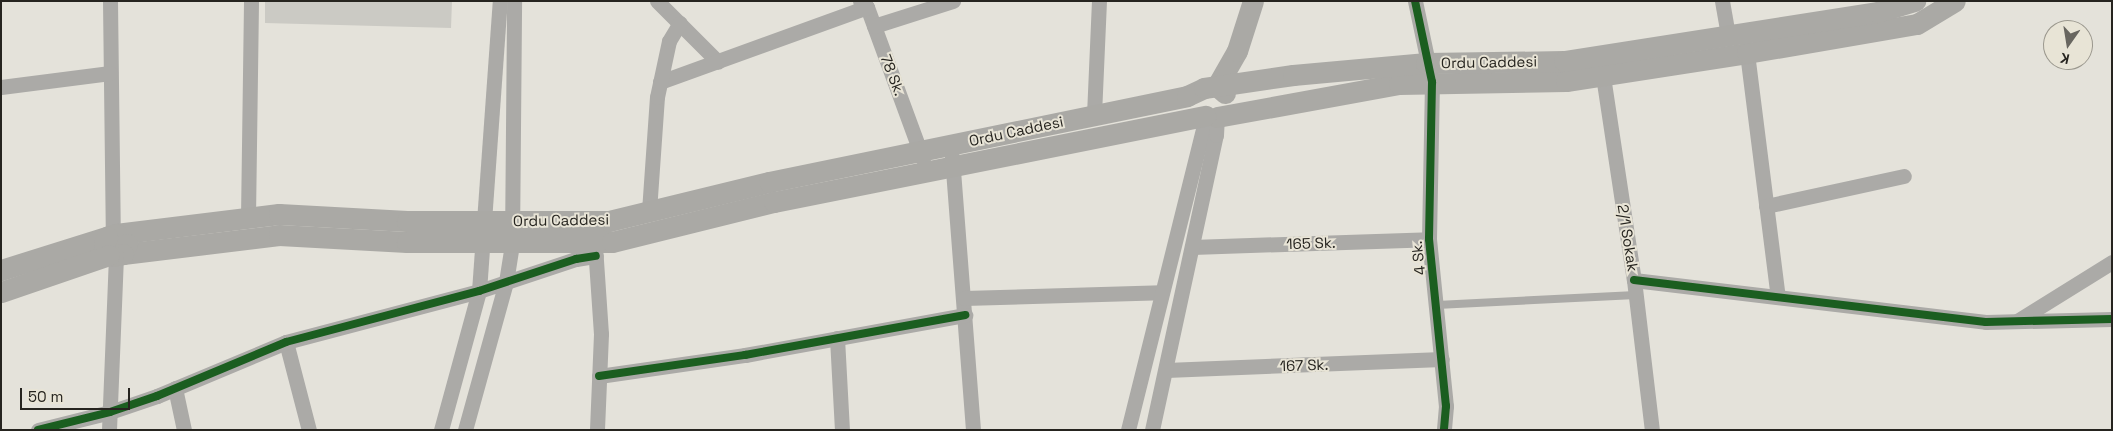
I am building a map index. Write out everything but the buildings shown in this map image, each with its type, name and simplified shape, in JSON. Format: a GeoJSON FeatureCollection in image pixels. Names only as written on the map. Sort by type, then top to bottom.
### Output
{"type":"FeatureCollection","features":[{"type":"Feature","properties":{"kind":"main road"},"geometry":{"type":"LineString","coordinates":[[1207,89],[1218,64],[1240,1]]}},
{"type":"Feature","properties":{"kind":"main road"},"geometry":{"type":"LineString","coordinates":[[1207,89],[1224,91],[1228,104],[1223,113],[1211,116],[1197,103],[1207,89],[1237,51],[1253,1]]}},
{"type":"Feature","properties":{"kind":"main road","name":"Ordu Caddesi"},"geometry":{"type":"LineString","coordinates":[[952,156],[1094,115],[1187,96],[1207,89],[1429,73],[1564,60],[1602,66],[1737,44],[1916,24],[1956,1]]}},
{"type":"Feature","properties":{"kind":"main road","name":"Ordu Caddesi"},"geometry":{"type":"LineString","coordinates":[[1737,44],[1910,2]]}},
{"type":"Feature","properties":{"kind":"main road"},"geometry":{"type":"LineString","coordinates":[[1910,2],[1916,24]]}},
{"type":"Feature","properties":{"kind":"main road","name":"Ordu Caddesi"},"geometry":{"type":"LineString","coordinates":[[1,292],[114,245],[279,235],[482,232],[512,222],[609,221],[769,182],[924,161],[1211,116],[1390,85],[1429,73]]}},
{"type":"Feature","properties":{"kind":"main road","name":"Ordu Caddesi"},"geometry":{"type":"LineString","coordinates":[[1,270],[248,217],[279,214],[407,222],[482,232],[512,243],[596,249],[612,242],[774,202],[924,161]]}},
{"type":"Feature","properties":{"kind":"street"},"geometry":{"type":"LineString","coordinates":[[109,430],[114,245],[110,1]]}},
{"type":"Feature","properties":{"kind":"street"},"geometry":{"type":"LineString","coordinates":[[248,217],[251,1]]}},
{"type":"Feature","properties":{"kind":"street"},"geometry":{"type":"LineString","coordinates":[[441,430],[479,292],[500,1]]}},
{"type":"Feature","properties":{"kind":"street"},"geometry":{"type":"LineString","coordinates":[[465,430],[506,282],[512,243],[514,1]]}},
{"type":"Feature","properties":{"kind":"street"},"geometry":{"type":"LineString","coordinates":[[657,1],[718,62]]}},
{"type":"Feature","properties":{"kind":"street"},"geometry":{"type":"LineString","coordinates":[[874,26],[953,1]]}},
{"type":"Feature","properties":{"kind":"street"},"geometry":{"type":"LineString","coordinates":[[1094,115],[1099,1]]}},
{"type":"Feature","properties":{"kind":"street","name":"4 Sk."},"geometry":{"type":"LineString","coordinates":[[1415,1],[1429,73],[1429,239],[1446,406],[1444,430]]}},
{"type":"Feature","properties":{"kind":"street"},"geometry":{"type":"LineString","coordinates":[[1722,1],[1737,44],[1766,206],[1778,297]]}},
{"type":"Feature","properties":{"kind":"street"},"geometry":{"type":"LineString","coordinates":[[660,82],[718,62],[864,4]]}},
{"type":"Feature","properties":{"kind":"street","name":"78 Sk."},"geometry":{"type":"LineString","coordinates":[[864,4],[924,161]]}},
{"type":"Feature","properties":{"kind":"street"},"geometry":{"type":"LineString","coordinates":[[649,211],[660,82],[669,41],[680,23]]}},
{"type":"Feature","properties":{"kind":"street","name":"2/1 Sokak"},"geometry":{"type":"LineString","coordinates":[[1602,66],[1635,288],[1652,430]]}},
{"type":"Feature","properties":{"kind":"street"},"geometry":{"type":"LineString","coordinates":[[1,87],[110,73]]}},
{"type":"Feature","properties":{"kind":"street"},"geometry":{"type":"LineString","coordinates":[[1152,430],[1192,247],[1211,116]]}},
{"type":"Feature","properties":{"kind":"street"},"geometry":{"type":"LineString","coordinates":[[1128,430],[1161,292],[1211,116]]}},
{"type":"Feature","properties":{"kind":"street"},"geometry":{"type":"LineString","coordinates":[[952,156],[973,430]]}},
{"type":"Feature","properties":{"kind":"street"},"geometry":{"type":"LineString","coordinates":[[1766,206],[1904,176]]}},
{"type":"Feature","properties":{"kind":"street","name":"165 Sk."},"geometry":{"type":"LineString","coordinates":[[1192,247],[1429,239]]}},
{"type":"Feature","properties":{"kind":"street"},"geometry":{"type":"LineString","coordinates":[[38,430],[110,412],[175,388],[286,342],[479,292],[576,259],[596,249],[601,334],[597,430]]}},
{"type":"Feature","properties":{"kind":"street"},"geometry":{"type":"LineString","coordinates":[[2017,321],[2112,262]]}},
{"type":"Feature","properties":{"kind":"street"},"geometry":{"type":"LineString","coordinates":[[1635,288],[1778,297],[1986,322],[2112,318]]}},
{"type":"Feature","properties":{"kind":"street"},"geometry":{"type":"LineString","coordinates":[[964,298],[1161,292]]}},
{"type":"Feature","properties":{"kind":"street"},"geometry":{"type":"LineString","coordinates":[[599,376],[837,338],[965,315]]}},
{"type":"Feature","properties":{"kind":"street"},"geometry":{"type":"LineString","coordinates":[[837,338],[842,430]]}},
{"type":"Feature","properties":{"kind":"street"},"geometry":{"type":"LineString","coordinates":[[286,342],[310,430]]}},
{"type":"Feature","properties":{"kind":"street","name":"167 Sk."},"geometry":{"type":"LineString","coordinates":[[1166,370],[1442,359]]}},
{"type":"Feature","properties":{"kind":"street"},"geometry":{"type":"LineString","coordinates":[[175,388],[184,430]]}},
{"type":"Feature","properties":{"kind":"lane"},"geometry":{"type":"LineString","coordinates":[[1437,305],[1635,288]]}},
{"type":"Feature","properties":{"kind":"cycle path"},"geometry":{"type":"LineString","coordinates":[[1415,1],[1432,82],[1429,239],[1446,406],[1444,430]]}},
{"type":"Feature","properties":{"kind":"cycle path"},"geometry":{"type":"LineString","coordinates":[[38,430],[110,412],[157,396],[286,342],[479,291],[576,259],[596,256]]}},
{"type":"Feature","properties":{"kind":"cycle path"},"geometry":{"type":"LineString","coordinates":[[1634,280],[1986,322],[2112,319]]}},
{"type":"Feature","properties":{"kind":"cycle path"},"geometry":{"type":"LineString","coordinates":[[599,376],[745,355],[965,315]]}}]}
